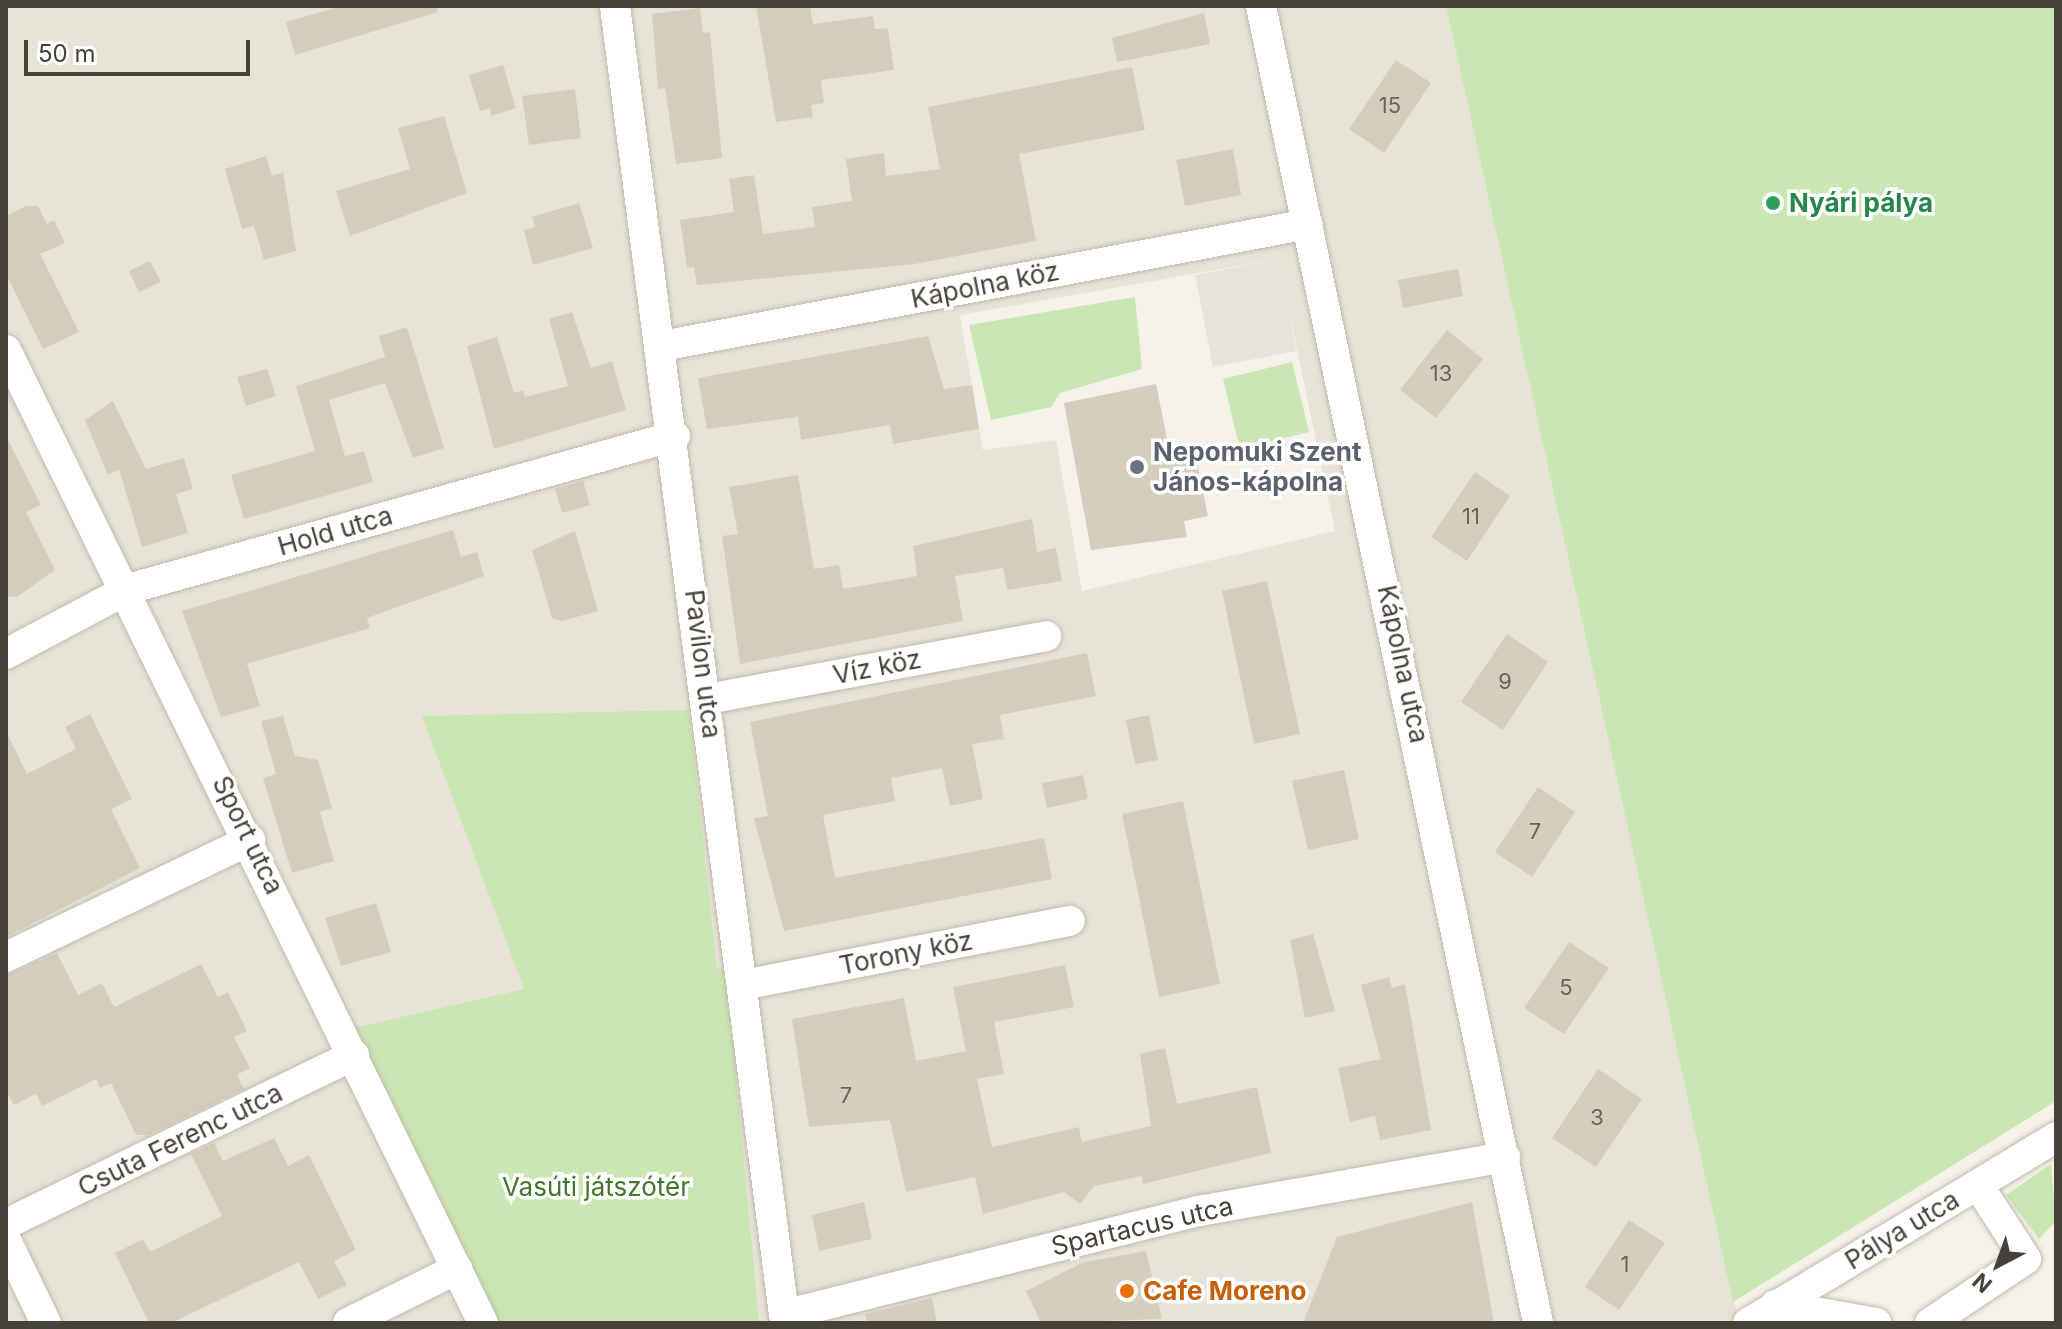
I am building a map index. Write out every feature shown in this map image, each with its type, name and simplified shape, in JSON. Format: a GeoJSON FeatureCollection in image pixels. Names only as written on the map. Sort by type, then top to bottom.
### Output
{"type":"FeatureCollection","features":[{"type":"Feature","properties":{"kind":"street","name":"Pavilon utca"},"geometry":{"type":"LineString","coordinates":[[615,6],[675,436],[784,1319]]}},
{"type":"Feature","properties":{"kind":"street","name":"Kápolna utca"},"geometry":{"type":"LineString","coordinates":[[1261,6],[1538,1323]]}},
{"type":"Feature","properties":{"kind":"street","name":"Kápolna köz"},"geometry":{"type":"LineString","coordinates":[[662,346],[1308,224]]}},
{"type":"Feature","properties":{"kind":"street","name":"Sport utca"},"geometry":{"type":"LineString","coordinates":[[6,350],[128,589],[483,1323]]}},
{"type":"Feature","properties":{"kind":"street","name":"Hold utca"},"geometry":{"type":"LineString","coordinates":[[6,654],[128,589],[675,436]]}},
{"type":"Feature","properties":{"kind":"street","name":"Víz köz"},"geometry":{"type":"LineString","coordinates":[[707,699],[1046,636]]}},
{"type":"Feature","properties":{"kind":"street"},"geometry":{"type":"LineString","coordinates":[[6,957],[250,840]]}},
{"type":"Feature","properties":{"kind":"street","name":"Torony köz"},"geometry":{"type":"LineString","coordinates":[[743,985],[1070,921]]}},
{"type":"Feature","properties":{"kind":"street","name":"Csuta Ferenc utca"},"geometry":{"type":"LineString","coordinates":[[6,1224],[354,1055]]}},
{"type":"Feature","properties":{"kind":"street","name":"Pálya utca"},"geometry":{"type":"LineString","coordinates":[[1748,1323],[2056,1137]]}},
{"type":"Feature","properties":{"kind":"street","name":"Spartacus utca"},"geometry":{"type":"LineString","coordinates":[[784,1319],[1199,1211],[1505,1157]]}},
{"type":"Feature","properties":{"kind":"street"},"geometry":{"type":"LineString","coordinates":[[1930,1323],[2026,1259],[1978,1185]]}},
{"type":"Feature","properties":{"kind":"street"},"geometry":{"type":"LineString","coordinates":[[6,1240],[46,1323]]}},
{"type":"Feature","properties":{"kind":"street"},"geometry":{"type":"LineString","coordinates":[[348,1323],[457,1269]]}},
{"type":"Feature","properties":{"kind":"street"},"geometry":{"type":"LineString","coordinates":[[1775,1305],[1876,1323]]}},
{"type":"Feature","properties":{"kind":"shaded area"},"geometry":{"type":"Polygon","coordinates":[[[6,6],[1446,6],[1739,1323],[6,1323],[6,6]],[[1278,259],[960,315],[983,450],[1056,440],[1082,591],[1335,531],[1278,259]]]}},
{"type":"Feature","properties":{"kind":"shaded area"},"geometry":{"type":"Polygon","coordinates":[[[1279,259],[1296,351],[1213,367],[1195,275],[1279,259]]]}},
{"type":"Feature","properties":{"kind":"green space"},"geometry":{"type":"Polygon","coordinates":[[[1446,6],[2056,6],[2056,1101],[1733,1302],[1446,6]]]}},
{"type":"Feature","properties":{"kind":"green space"},"geometry":{"type":"Polygon","coordinates":[[[1135,297],[1142,369],[1060,393],[1051,407],[991,420],[969,325],[1135,297]]]}},
{"type":"Feature","properties":{"kind":"green space"},"geometry":{"type":"Polygon","coordinates":[[[1292,362],[1309,432],[1240,449],[1223,379],[1292,362]]]}},
{"type":"Feature","properties":{"kind":"green space","name":"Vasúti játszótér"},"geometry":{"type":"Polygon","coordinates":[[[689,710],[717,969],[726,969],[759,1323],[498,1323],[354,1028],[524,989],[422,716],[689,710]]]}},
{"type":"Feature","properties":{"kind":"green space"},"geometry":{"type":"Polygon","coordinates":[[[2051,1164],[2056,1221],[2039,1239],[2006,1195],[2051,1164]]]}},
{"type":"Feature","properties":{"kind":"building"},"geometry":{"type":"Polygon","coordinates":[[[342,6],[437,6],[438,12],[295,55],[286,22],[342,6]]]}},
{"type":"Feature","properties":{"kind":"building"},"geometry":{"type":"Polygon","coordinates":[[[756,6],[810,6],[813,24],[873,16],[875,29],[888,28],[894,70],[821,80],[824,103],[811,105],[813,117],[776,122],[756,6]]]}},
{"type":"Feature","properties":{"kind":"building"},"geometry":{"type":"Polygon","coordinates":[[[700,8],[703,33],[710,32],[722,158],[676,164],[665,88],[658,89],[652,14],[700,8]]]}},
{"type":"Feature","properties":{"kind":"building"},"geometry":{"type":"Polygon","coordinates":[[[1204,13],[1210,44],[1117,62],[1112,38],[1204,13]]]}},
{"type":"Feature","properties":{"kind":"building"},"geometry":{"type":"Polygon","coordinates":[[[1396,60],[1431,83],[1384,153],[1349,129],[1396,60]]]}},
{"type":"Feature","properties":{"kind":"building"},"geometry":{"type":"Polygon","coordinates":[[[503,65],[516,108],[491,116],[490,108],[480,111],[469,75],[503,65]]]}},
{"type":"Feature","properties":{"kind":"building"},"geometry":{"type":"Polygon","coordinates":[[[1132,67],[1145,130],[1019,154],[1036,241],[915,264],[697,285],[694,267],[687,268],[680,220],[734,212],[729,179],[754,175],[763,234],[815,227],[812,207],[852,201],[846,159],[884,153],[886,176],[940,169],[928,107],[1132,67]]]}},
{"type":"Feature","properties":{"kind":"building"},"geometry":{"type":"Polygon","coordinates":[[[575,89],[581,138],[529,145],[522,96],[575,89]]]}},
{"type":"Feature","properties":{"kind":"building"},"geometry":{"type":"Polygon","coordinates":[[[444,116],[467,193],[350,236],[336,191],[410,169],[398,128],[444,116]]]}},
{"type":"Feature","properties":{"kind":"building"},"geometry":{"type":"Polygon","coordinates":[[[1233,149],[1241,195],[1185,206],[1176,160],[1233,149]]]}},
{"type":"Feature","properties":{"kind":"building"},"geometry":{"type":"Polygon","coordinates":[[[266,156],[272,176],[283,172],[296,251],[264,260],[254,226],[242,229],[225,169],[266,156]]]}},
{"type":"Feature","properties":{"kind":"building"},"geometry":{"type":"Polygon","coordinates":[[[579,203],[593,248],[533,265],[524,230],[535,227],[532,217],[579,203]]]}},
{"type":"Feature","properties":{"kind":"building"},"geometry":{"type":"Polygon","coordinates":[[[26,206],[38,206],[47,224],[54,220],[65,243],[40,254],[79,332],[43,349],[6,274],[6,216],[26,206]]]}},
{"type":"Feature","properties":{"kind":"building"},"geometry":{"type":"Polygon","coordinates":[[[150,261],[161,282],[139,292],[129,271],[150,261]]]}},
{"type":"Feature","properties":{"kind":"building"},"geometry":{"type":"Polygon","coordinates":[[[1458,269],[1463,296],[1403,308],[1398,280],[1458,269]]]}},
{"type":"Feature","properties":{"kind":"building"},"geometry":{"type":"Polygon","coordinates":[[[572,312],[591,368],[612,361],[626,410],[494,449],[467,346],[497,337],[514,393],[523,390],[525,397],[568,386],[549,319],[572,312]]]}},
{"type":"Feature","properties":{"kind":"building"},"geometry":{"type":"Polygon","coordinates":[[[407,327],[444,448],[413,458],[385,383],[329,400],[345,456],[364,451],[373,482],[244,519],[231,475],[315,451],[296,386],[385,357],[379,336],[407,327]]]}},
{"type":"Feature","properties":{"kind":"building"},"geometry":{"type":"Polygon","coordinates":[[[1447,330],[1483,359],[1436,418],[1400,390],[1447,330]]]}},
{"type":"Feature","properties":{"kind":"building"},"geometry":{"type":"Polygon","coordinates":[[[928,336],[944,389],[972,385],[979,429],[893,444],[890,425],[801,440],[798,417],[707,429],[698,378],[928,336]]]}},
{"type":"Feature","properties":{"kind":"building"},"geometry":{"type":"Polygon","coordinates":[[[267,369],[276,396],[246,406],[237,377],[267,369]]]}},
{"type":"Feature","properties":{"kind":"building","name":"Nepomuki Szent János-kápolna"},"geometry":{"type":"Polygon","coordinates":[[[1156,384],[1170,453],[1194,448],[1208,516],[1184,521],[1187,537],[1091,550],[1064,403],[1156,384]]]}},
{"type":"Feature","properties":{"kind":"building"},"geometry":{"type":"Polygon","coordinates":[[[113,401],[146,469],[184,458],[193,489],[176,494],[188,533],[142,547],[119,469],[108,475],[85,420],[113,401]]]}},
{"type":"Feature","properties":{"kind":"building"},"geometry":{"type":"Polygon","coordinates":[[[6,436],[41,505],[26,512],[55,570],[17,597],[6,596],[6,436]]]}},
{"type":"Feature","properties":{"kind":"building"},"geometry":{"type":"Polygon","coordinates":[[[1475,472],[1510,496],[1467,561],[1431,537],[1475,472]]]}},
{"type":"Feature","properties":{"kind":"building"},"geometry":{"type":"Polygon","coordinates":[[[798,475],[814,569],[839,565],[843,589],[917,576],[913,546],[1032,519],[1037,552],[1056,548],[1062,581],[1007,590],[1003,568],[955,576],[963,621],[740,664],[722,536],[738,534],[729,487],[798,475]]]}},
{"type":"Feature","properties":{"kind":"building"},"geometry":{"type":"Polygon","coordinates":[[[583,481],[590,505],[562,513],[555,489],[583,481]]]}},
{"type":"Feature","properties":{"kind":"building"},"geometry":{"type":"Polygon","coordinates":[[[453,530],[461,557],[477,552],[484,576],[367,618],[370,628],[247,664],[260,706],[221,717],[182,611],[453,530]]]}},
{"type":"Feature","properties":{"kind":"building"},"geometry":{"type":"Polygon","coordinates":[[[575,531],[598,611],[562,621],[552,618],[532,550],[575,531]]]}},
{"type":"Feature","properties":{"kind":"building"},"geometry":{"type":"Polygon","coordinates":[[[1267,581],[1300,734],[1254,744],[1222,591],[1267,581]]]}},
{"type":"Feature","properties":{"kind":"building"},"geometry":{"type":"Polygon","coordinates":[[[1507,634],[1548,662],[1503,730],[1461,702],[1507,634]]]}},
{"type":"Feature","properties":{"kind":"building"},"geometry":{"type":"Polygon","coordinates":[[[1087,653],[1096,696],[1000,715],[1004,739],[972,744],[983,799],[950,806],[942,768],[891,778],[895,801],[823,815],[835,878],[1044,838],[1052,879],[784,931],[754,818],[768,816],[750,722],[1087,653]]]}},
{"type":"Feature","properties":{"kind":"building"},"geometry":{"type":"Polygon","coordinates":[[[90,714],[132,799],[111,809],[140,868],[6,937],[6,731],[27,774],[76,749],[65,727],[90,714]]]}},
{"type":"Feature","properties":{"kind":"building"},"geometry":{"type":"Polygon","coordinates":[[[1149,715],[1158,760],[1135,764],[1126,720],[1149,715]]]}},
{"type":"Feature","properties":{"kind":"building"},"geometry":{"type":"Polygon","coordinates":[[[283,716],[295,756],[318,760],[332,808],[320,812],[334,861],[292,873],[263,778],[276,774],[261,721],[283,716]]]}},
{"type":"Feature","properties":{"kind":"building"},"geometry":{"type":"Polygon","coordinates":[[[1344,770],[1359,839],[1308,850],[1292,781],[1344,770]]]}},
{"type":"Feature","properties":{"kind":"building"},"geometry":{"type":"Polygon","coordinates":[[[1083,775],[1088,799],[1047,808],[1042,783],[1083,775]]]}},
{"type":"Feature","properties":{"kind":"building"},"geometry":{"type":"Polygon","coordinates":[[[1538,787],[1575,812],[1532,877],[1495,852],[1538,787]]]}},
{"type":"Feature","properties":{"kind":"building"},"geometry":{"type":"Polygon","coordinates":[[[1183,801],[1220,984],[1159,997],[1122,814],[1183,801]]]}},
{"type":"Feature","properties":{"kind":"building"},"geometry":{"type":"Polygon","coordinates":[[[376,903],[391,952],[341,966],[325,918],[376,903]]]}},
{"type":"Feature","properties":{"kind":"building"},"geometry":{"type":"Polygon","coordinates":[[[1313,934],[1335,1011],[1305,1018],[1290,940],[1313,934]]]}},
{"type":"Feature","properties":{"kind":"building"},"geometry":{"type":"Polygon","coordinates":[[[1569,942],[1609,968],[1564,1034],[1524,1008],[1569,942]]]}},
{"type":"Feature","properties":{"kind":"building"},"geometry":{"type":"Polygon","coordinates":[[[57,953],[78,995],[102,983],[114,1007],[201,964],[218,997],[228,992],[247,1031],[234,1037],[250,1068],[237,1075],[244,1089],[149,1135],[136,1135],[111,1083],[100,1088],[96,1079],[42,1106],[36,1094],[14,1105],[6,1090],[6,975],[57,953]]]}},
{"type":"Feature","properties":{"kind":"building"},"geometry":{"type":"Polygon","coordinates":[[[1065,965],[1074,1007],[994,1022],[1004,1074],[977,1079],[992,1147],[1079,1127],[1082,1142],[1151,1126],[1140,1054],[1165,1048],[1177,1104],[1257,1087],[1271,1153],[1143,1184],[1142,1176],[1094,1186],[1080,1204],[1064,1192],[983,1214],[975,1177],[906,1192],[890,1120],[809,1127],[792,1019],[904,998],[916,1061],[966,1051],[953,987],[1065,965]]]}},
{"type":"Feature","properties":{"kind":"building"},"geometry":{"type":"Polygon","coordinates":[[[1389,977],[1392,988],[1405,984],[1431,1130],[1380,1140],[1375,1116],[1350,1122],[1338,1068],[1381,1059],[1361,985],[1389,977]]]}},
{"type":"Feature","properties":{"kind":"building"},"geometry":{"type":"Polygon","coordinates":[[[1598,1069],[1642,1099],[1596,1167],[1552,1138],[1598,1069]]]}},
{"type":"Feature","properties":{"kind":"building"},"geometry":{"type":"Polygon","coordinates":[[[274,1138],[288,1166],[309,1155],[356,1250],[334,1261],[347,1285],[318,1299],[299,1262],[171,1323],[149,1323],[115,1253],[143,1239],[150,1252],[222,1216],[191,1154],[214,1143],[223,1161],[274,1138]]]}},
{"type":"Feature","properties":{"kind":"building"},"geometry":{"type":"Polygon","coordinates":[[[864,1202],[872,1239],[819,1251],[812,1215],[864,1202]]]}},
{"type":"Feature","properties":{"kind":"building"},"geometry":{"type":"Polygon","coordinates":[[[1472,1202],[1494,1323],[1303,1323],[1337,1237],[1472,1202]]]}},
{"type":"Feature","properties":{"kind":"building"},"geometry":{"type":"Polygon","coordinates":[[[1629,1220],[1665,1243],[1619,1310],[1585,1287],[1629,1220]]]}},
{"type":"Feature","properties":{"kind":"building"},"geometry":{"type":"Polygon","coordinates":[[[1146,1251],[1162,1319],[1041,1323],[1026,1291],[1084,1262],[1146,1251]]]}},
{"type":"Feature","properties":{"kind":"building"},"geometry":{"type":"Polygon","coordinates":[[[932,1298],[937,1323],[867,1323],[865,1314],[932,1298]]]}},
{"type":"Feature","properties":{"kind":"place","name":"Nyári pálya"},"geometry":{"type":"Point","coordinates":[1773,203]}},
{"type":"Feature","properties":{"kind":"place","name":"Nepomuki Szent János-kápolna"},"geometry":{"type":"Point","coordinates":[1137,467]}},
{"type":"Feature","properties":{"kind":"place","name":"Cafe Moreno"},"geometry":{"type":"Point","coordinates":[1127,1291]}}]}
